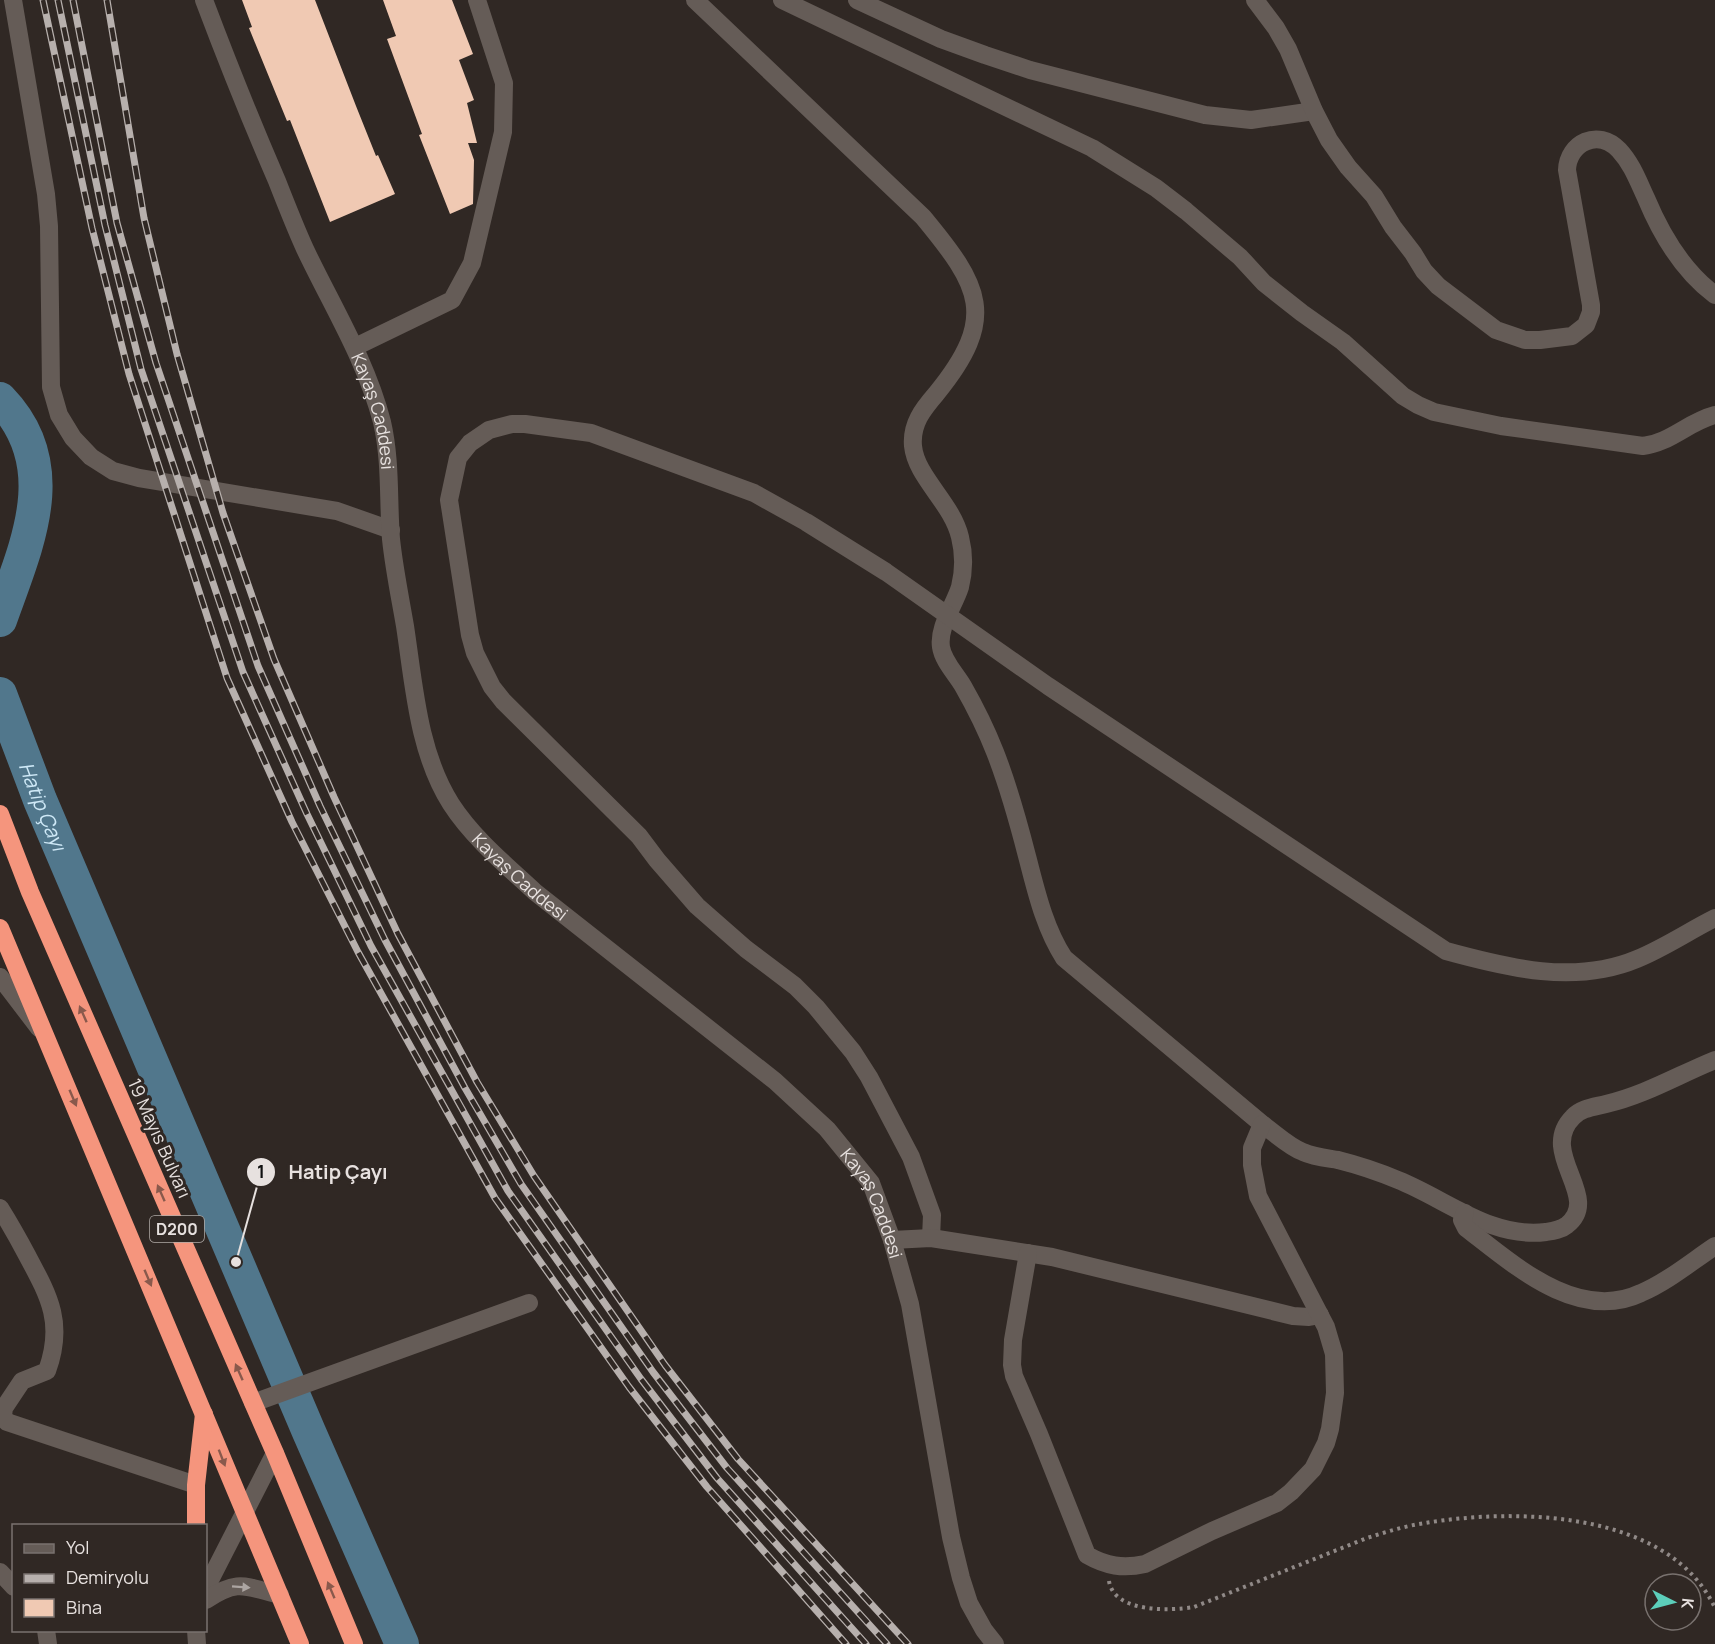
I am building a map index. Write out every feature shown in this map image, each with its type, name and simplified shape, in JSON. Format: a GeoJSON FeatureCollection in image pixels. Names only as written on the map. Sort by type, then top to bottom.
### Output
{"type":"FeatureCollection","features":[{"type":"Feature","properties":{"kind":"highway","name":"19 Mayıs Bulvarı"},"geometry":{"type":"LineString","coordinates":[[0,814],[35,903],[275,1453],[354,1644]]}},
{"type":"Feature","properties":{"kind":"highway","name":"D200"},"geometry":{"type":"LineString","coordinates":[[0,928],[300,1644]]}},
{"type":"Feature","properties":{"kind":"highway"},"geometry":{"type":"LineString","coordinates":[[196,1524],[196,1485],[204,1412]]}},
{"type":"Feature","properties":{"kind":"street"},"geometry":{"type":"LineString","coordinates":[[13,0],[46,194],[49,226],[51,387],[59,415],[73,438],[91,458],[113,471],[139,478],[337,512],[391,530]]}},
{"type":"Feature","properties":{"kind":"street","name":"Kayaş Caddesi"},"geometry":{"type":"LineString","coordinates":[[204,0],[305,248],[355,347],[382,423],[389,471],[391,530],[414,686],[429,761],[452,806],[478,839],[536,892],[775,1081],[827,1129],[871,1183],[892,1240],[910,1304],[951,1537],[969,1603],[995,1644]]}},
{"type":"Feature","properties":{"kind":"street"},"geometry":{"type":"LineString","coordinates":[[355,347],[452,300],[472,263],[503,132],[504,83],[477,0]]}},
{"type":"Feature","properties":{"kind":"street"},"geometry":{"type":"LineString","coordinates":[[695,0],[923,217],[955,257],[971,285],[976,309],[974,329],[957,368],[922,411],[914,432],[914,455],[918,465],[950,511],[960,538],[963,569],[960,586],[941,634],[943,654],[975,708],[996,753],[1021,831],[1038,899],[1056,946],[1073,968],[1262,1124],[1302,1152],[1368,1168],[1400,1180],[1492,1226],[1509,1231],[1541,1233],[1562,1229],[1573,1219],[1578,1197],[1561,1151],[1563,1132],[1574,1116],[1583,1110],[1635,1096],[1715,1060]]}},
{"type":"Feature","properties":{"kind":"street"},"geometry":{"type":"LineString","coordinates":[[782,0],[1092,148],[1125,167],[1186,211],[1240,257],[1270,288],[1343,342],[1393,387],[1418,405],[1434,412],[1501,426],[1642,446],[1664,442],[1693,423],[1715,415]]}},
{"type":"Feature","properties":{"kind":"street"},"geometry":{"type":"LineString","coordinates":[[857,0],[941,39],[1030,70],[1205,115],[1251,120],[1314,111]]}},
{"type":"Feature","properties":{"kind":"street"},"geometry":{"type":"LineString","coordinates":[[1255,0],[1288,49],[1314,111],[1337,153],[1374,196],[1393,227],[1429,276],[1487,323],[1503,333],[1525,340],[1540,340],[1572,336],[1580,332],[1589,319],[1590,296],[1567,170],[1569,155],[1587,140],[1604,140],[1619,149],[1634,170],[1655,217],[1674,250],[1696,279],[1715,295]]}},
{"type":"Feature","properties":{"kind":"street"},"geometry":{"type":"LineString","coordinates":[[931,1238],[932,1215],[911,1157],[869,1077],[835,1029],[795,986],[746,949],[697,906],[676,884],[639,836],[503,701],[492,687],[478,662],[470,635],[448,500],[458,458],[478,436],[489,430],[512,424],[591,433],[754,493],[856,553],[1048,686],[1446,951],[1505,967],[1534,971],[1563,972],[1602,969],[1637,959],[1715,918]]}},
{"type":"Feature","properties":{"kind":"street"},"geometry":{"type":"LineString","coordinates":[[0,977],[49,1041]]}},
{"type":"Feature","properties":{"kind":"street"},"geometry":{"type":"LineString","coordinates":[[1028,1253],[1013,1340],[1014,1376],[1087,1555],[1111,1566],[1134,1567],[1145,1564],[1212,1531],[1277,1503],[1304,1480],[1317,1462],[1326,1443],[1335,1393],[1334,1354],[1320,1315],[1258,1196],[1252,1165],[1252,1148],[1262,1124]]}},
{"type":"Feature","properties":{"kind":"street"},"geometry":{"type":"LineString","coordinates":[[0,1208],[49,1296],[55,1335],[53,1353],[47,1371],[22,1381],[4,1408],[3,1416],[7,1422],[196,1485]]}},
{"type":"Feature","properties":{"kind":"street"},"geometry":{"type":"LineString","coordinates":[[1465,1213],[1462,1220],[1466,1228],[1514,1263],[1556,1290],[1587,1301],[1616,1301],[1641,1293],[1715,1246]]}},
{"type":"Feature","properties":{"kind":"street"},"geometry":{"type":"LineString","coordinates":[[892,1240],[931,1238],[1052,1257],[1293,1316],[1320,1315]]}},
{"type":"Feature","properties":{"kind":"street"},"geometry":{"type":"LineString","coordinates":[[253,1403],[530,1303]]}},
{"type":"Feature","properties":{"kind":"street"},"geometry":{"type":"LineString","coordinates":[[207,1586],[275,1453]]}},
{"type":"Feature","properties":{"kind":"street"},"geometry":{"type":"LineString","coordinates":[[0,1572],[12,1585]]}},
{"type":"Feature","properties":{"kind":"street"},"geometry":{"type":"LineString","coordinates":[[207,1599],[224,1588],[239,1585],[280,1595]]}},
{"type":"Feature","properties":{"kind":"path"},"geometry":{"type":"LineString","coordinates":[[1111,1566],[1110,1587],[1113,1593],[1122,1600],[1155,1609],[1181,1609],[1194,1607],[1367,1538],[1395,1530],[1451,1519],[1552,1518],[1598,1526],[1622,1533],[1659,1549],[1695,1577],[1715,1608]]}},
{"type":"Feature","properties":{"kind":"building"},"geometry":{"type":"Polygon","coordinates":[[[242,0],[315,0],[376,156],[378,155],[395,194],[330,222],[290,120],[287,121],[249,28],[252,27],[242,0]]]}},
{"type":"Feature","properties":{"kind":"building"},"geometry":{"type":"Polygon","coordinates":[[[383,0],[452,0],[473,54],[459,60],[474,100],[467,103],[477,143],[468,143],[474,160],[473,204],[450,214],[419,135],[422,134],[387,39],[396,36],[383,0]]]}},
{"type":"Feature","properties":{"kind":"waterway","name":"Hatip Çayı"},"geometry":{"type":"LineString","coordinates":[[0,399],[20,425],[31,451],[35,479],[34,507],[29,535],[0,620]]}},
{"type":"Feature","properties":{"kind":"waterway","name":"Hatip Çayı"},"geometry":{"type":"LineString","coordinates":[[0,694],[40,800],[309,1432],[402,1644]]}},
{"type":"Feature","properties":{"kind":"railway"},"geometry":{"type":"LineString","coordinates":[[43,0],[92,228],[129,374],[227,678],[292,822],[358,952],[495,1198],[629,1387],[707,1487],[846,1644]]}},
{"type":"Feature","properties":{"kind":"railway"},"geometry":{"type":"LineString","coordinates":[[58,0],[105,225],[141,369],[243,672],[307,814],[371,946],[508,1191],[641,1379],[717,1478],[866,1644]]}},
{"type":"Feature","properties":{"kind":"railway"},"geometry":{"type":"LineString","coordinates":[[73,0],[117,223],[156,363],[258,666],[320,806],[385,940],[465,1088],[521,1184],[653,1372],[727,1468],[887,1644]]}},
{"type":"Feature","properties":{"kind":"railway"},"geometry":{"type":"LineString","coordinates":[[107,0],[144,218],[177,354],[223,513],[274,659],[334,797],[398,934],[477,1082],[534,1176],[665,1365],[738,1459],[908,1644]]}},
{"type":"Feature","properties":{"kind":"place","name":"Hatip Çayı"},"geometry":{"type":"Point","coordinates":[236,1262]}}]}
